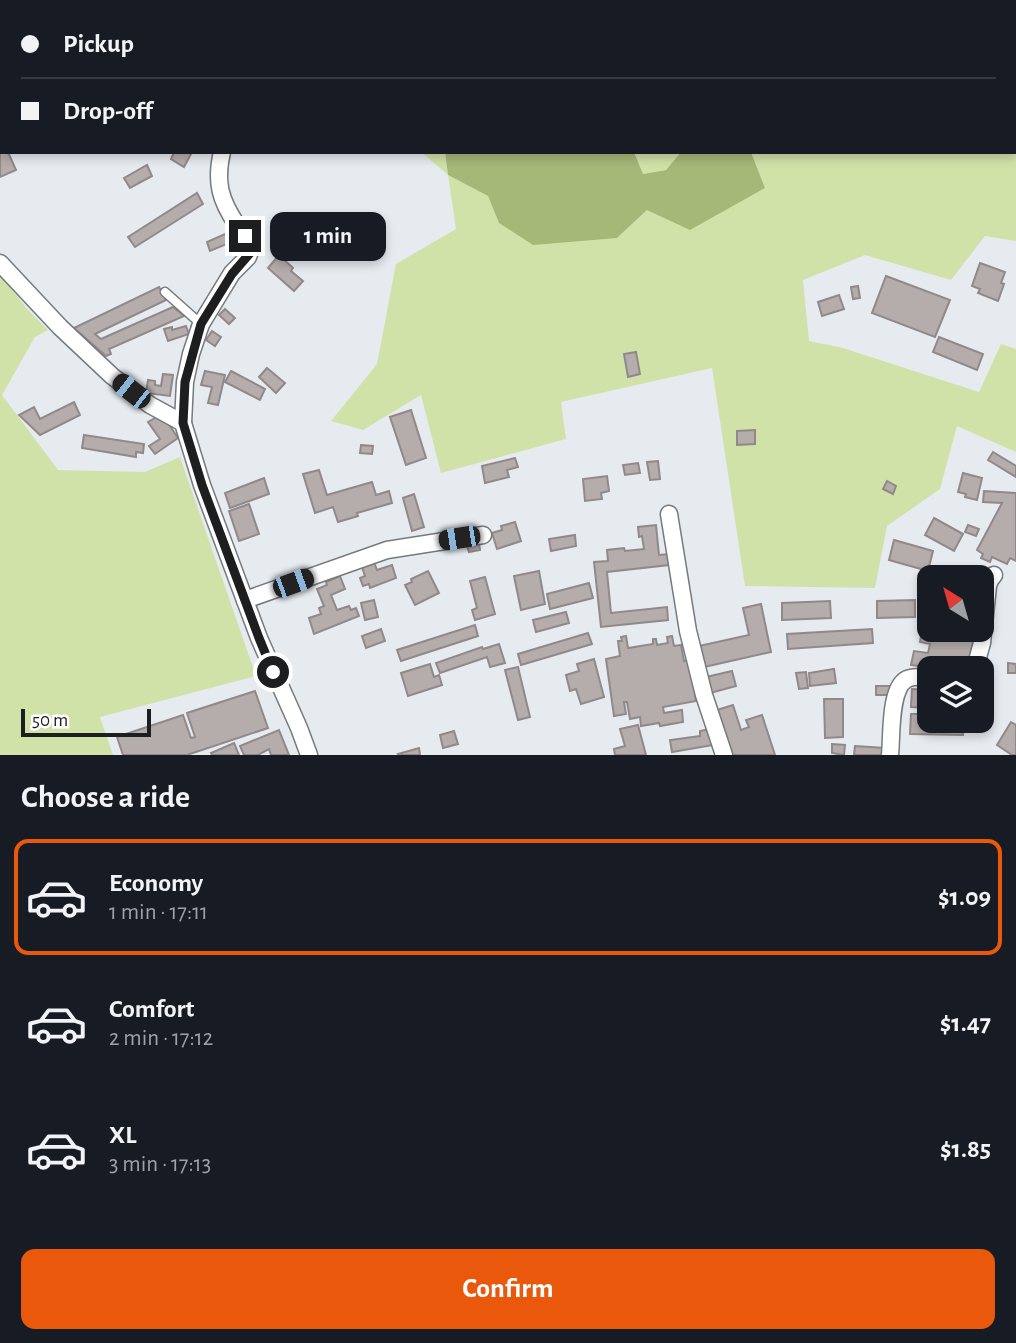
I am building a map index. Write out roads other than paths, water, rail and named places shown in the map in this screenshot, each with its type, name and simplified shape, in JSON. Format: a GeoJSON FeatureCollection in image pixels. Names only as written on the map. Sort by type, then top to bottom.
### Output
{"type":"FeatureCollection","features":[{"type":"Feature","properties":{"kind":"street"},"geometry":{"type":"LineString","coordinates":[[222,154],[218,171],[220,193],[251,249],[201,324],[185,382],[183,423],[202,485],[259,638],[309,755]]}},
{"type":"Feature","properties":{"kind":"street"},"geometry":{"type":"LineString","coordinates":[[0,263],[60,327],[112,376],[150,405],[183,423]]}},
{"type":"Feature","properties":{"kind":"street"},"geometry":{"type":"LineString","coordinates":[[669,514],[688,631],[704,695],[724,755]]}},
{"type":"Feature","properties":{"kind":"street"},"geometry":{"type":"LineString","coordinates":[[245,600],[387,550],[483,535]]}},
{"type":"Feature","properties":{"kind":"street"},"geometry":{"type":"LineString","coordinates":[[890,755],[894,708],[899,687],[908,678],[917,678]]}},
{"type":"Feature","properties":{"kind":"lane"},"geometry":{"type":"LineString","coordinates":[[165,292],[201,324]]}}]}
